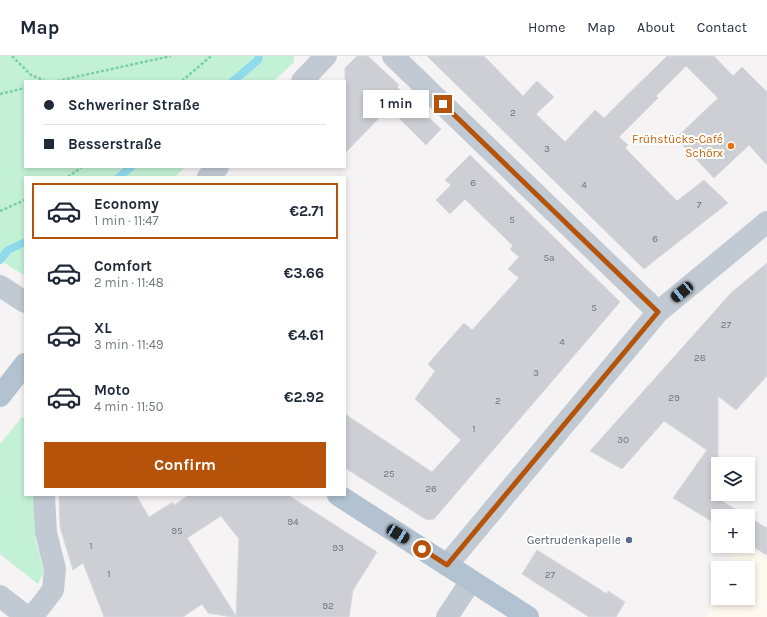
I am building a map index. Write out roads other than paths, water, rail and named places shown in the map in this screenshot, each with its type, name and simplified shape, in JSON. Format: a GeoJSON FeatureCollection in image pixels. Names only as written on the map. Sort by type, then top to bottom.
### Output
{"type":"FeatureCollection","features":[{"type":"Feature","properties":{"kind":"main road"},"geometry":{"type":"LineString","coordinates":[[0,396],[24,365]]}},
{"type":"Feature","properties":{"kind":"main road"},"geometry":{"type":"LineString","coordinates":[[340,496],[528,617]]}},
{"type":"Feature","properties":{"kind":"street"},"geometry":{"type":"LineString","coordinates":[[303,80],[326,56]]}},
{"type":"Feature","properties":{"kind":"street"},"geometry":{"type":"LineString","coordinates":[[393,56],[658,312]]}},
{"type":"Feature","properties":{"kind":"street"},"geometry":{"type":"LineString","coordinates":[[209,176],[217,168]]}},
{"type":"Feature","properties":{"kind":"street"},"geometry":{"type":"LineString","coordinates":[[447,565],[658,312],[767,222]]}},
{"type":"Feature","properties":{"kind":"street"},"geometry":{"type":"LineString","coordinates":[[2,288],[24,301]]}},
{"type":"Feature","properties":{"kind":"street"},"geometry":{"type":"LineString","coordinates":[[32,617],[53,590],[54,580],[55,569],[46,533],[44,496]]}},
{"type":"Feature","properties":{"kind":"street"},"geometry":{"type":"LineString","coordinates":[[447,617],[471,581]]}},
{"type":"Feature","properties":{"kind":"street"},"geometry":{"type":"LineString","coordinates":[[0,596],[27,617]]}},
{"type":"Feature","properties":{"kind":"waterway"},"geometry":{"type":"LineString","coordinates":[[234,80],[258,60],[259,56]]}},
{"type":"Feature","properties":{"kind":"waterway"},"geometry":{"type":"LineString","coordinates":[[120,176],[130,168]]}},
{"type":"Feature","properties":{"kind":"waterway"},"geometry":{"type":"LineString","coordinates":[[0,260],[8,250],[24,242]]}},
{"type":"Feature","properties":{"kind":"place","name":"Frühstücks-Café Schörx"},"geometry":{"type":"Point","coordinates":[731,146]}},
{"type":"Feature","properties":{"kind":"place","name":"Gertrudenkapelle"},"geometry":{"type":"Point","coordinates":[629,540]}}]}
